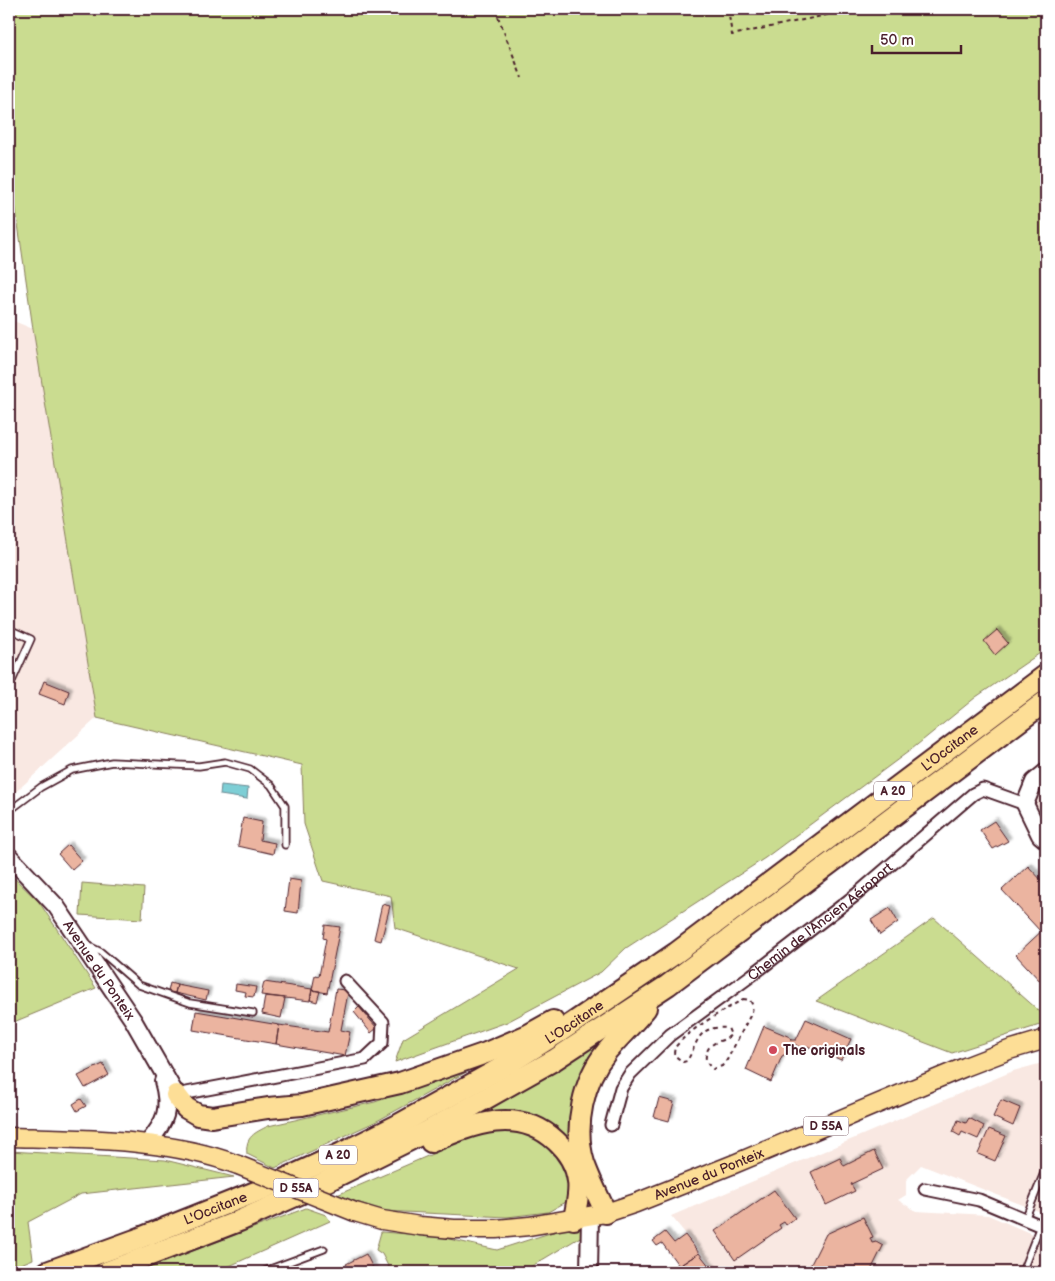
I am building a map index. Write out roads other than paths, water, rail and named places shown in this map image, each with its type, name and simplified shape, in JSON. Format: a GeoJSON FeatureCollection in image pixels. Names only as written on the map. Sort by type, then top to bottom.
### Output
{"type":"FeatureCollection","features":[{"type":"Feature","properties":{"kind":"highway","name":"L'Occitane"},"geometry":{"type":"LineString","coordinates":[[47,1272],[262,1190],[342,1153],[452,1096],[508,1064],[676,953],[1046,675]]}},
{"type":"Feature","properties":{"kind":"highway","name":"L'Occitane"},"geometry":{"type":"LineString","coordinates":[[106,1272],[239,1221],[377,1158],[554,1060],[668,985],[1046,701]]}},
{"type":"Feature","properties":{"kind":"highway"},"geometry":{"type":"LineString","coordinates":[[590,1216],[580,1121],[584,1099],[594,1071],[606,1052],[668,985]]}},
{"type":"Feature","properties":{"kind":"highway"},"geometry":{"type":"LineString","coordinates":[[176,1095],[186,1108],[198,1115],[212,1117],[268,1108],[302,1106],[400,1083],[486,1053],[528,1035],[589,1001],[610,997]]}},
{"type":"Feature","properties":{"kind":"highway"},"geometry":{"type":"LineString","coordinates":[[377,1158],[402,1155],[468,1127],[501,1120],[526,1124],[548,1134],[568,1155],[576,1169],[578,1196],[590,1216]]}},
{"type":"Feature","properties":{"kind":"main road","name":"Avenue du Ponteix"},"geometry":{"type":"LineString","coordinates":[[146,1144],[213,1156],[354,1212],[396,1223],[454,1229],[496,1229],[529,1226],[590,1216],[636,1202],[744,1160],[965,1067],[1009,1050],[1046,1039]]}},
{"type":"Feature","properties":{"kind":"main road"},"geometry":{"type":"LineString","coordinates":[[9,1137],[146,1144]]}},
{"type":"Feature","properties":{"kind":"street"},"geometry":{"type":"LineString","coordinates":[[1046,772],[1034,782],[1025,804],[1040,835],[1046,840]]}},
{"type":"Feature","properties":{"kind":"street","name":"Chemin de l'Ancien Aéroport"},"geometry":{"type":"LineString","coordinates":[[611,1125],[621,1088],[630,1074],[670,1035],[752,975],[856,894],[973,794],[983,789],[1025,804]]}},
{"type":"Feature","properties":{"kind":"street","name":"Avenue du Ponteix"},"geometry":{"type":"LineString","coordinates":[[9,856],[56,906],[133,1020],[176,1095]]}},
{"type":"Feature","properties":{"kind":"street"},"geometry":{"type":"LineString","coordinates":[[176,1095],[366,1059],[382,1043],[383,1022],[344,981]]}},
{"type":"Feature","properties":{"kind":"street"},"geometry":{"type":"LineString","coordinates":[[146,1144],[161,1127],[167,1113],[168,1096],[158,1062]]}},
{"type":"Feature","properties":{"kind":"street"},"geometry":{"type":"LineString","coordinates":[[925,1189],[979,1200],[1043,1227]]}},
{"type":"Feature","properties":{"kind":"street"},"geometry":{"type":"LineString","coordinates":[[589,1272],[590,1216]]}},
{"type":"Feature","properties":{"kind":"lane"},"geometry":{"type":"LineString","coordinates":[[9,629],[31,639],[9,688]]}},
{"type":"Feature","properties":{"kind":"lane"},"geometry":{"type":"LineString","coordinates":[[9,811],[42,787],[72,770],[112,762],[199,766],[225,762],[250,769],[272,785],[285,806],[285,845]]}},
{"type":"Feature","properties":{"kind":"lane"},"geometry":{"type":"LineString","coordinates":[[80,941],[101,952],[139,985],[190,1003],[252,1013]]}},
{"type":"Feature","properties":{"kind":"lane"},"geometry":{"type":"LineString","coordinates":[[1025,1219],[1046,1168]]}},
{"type":"Feature","properties":{"kind":"lane"},"geometry":{"type":"LineString","coordinates":[[1022,1272],[1043,1227]]}},
{"type":"Feature","properties":{"kind":"lane"},"geometry":{"type":"LineString","coordinates":[[262,1272],[324,1249]]}},
{"type":"Feature","properties":{"kind":"water"},"geometry":{"type":"Polygon","coordinates":[[[221,785],[248,788],[247,799],[220,795],[221,785]]]}},
{"type":"Feature","properties":{"kind":"place","name":"The originals"},"geometry":{"type":"Point","coordinates":[773,1050]}}]}
